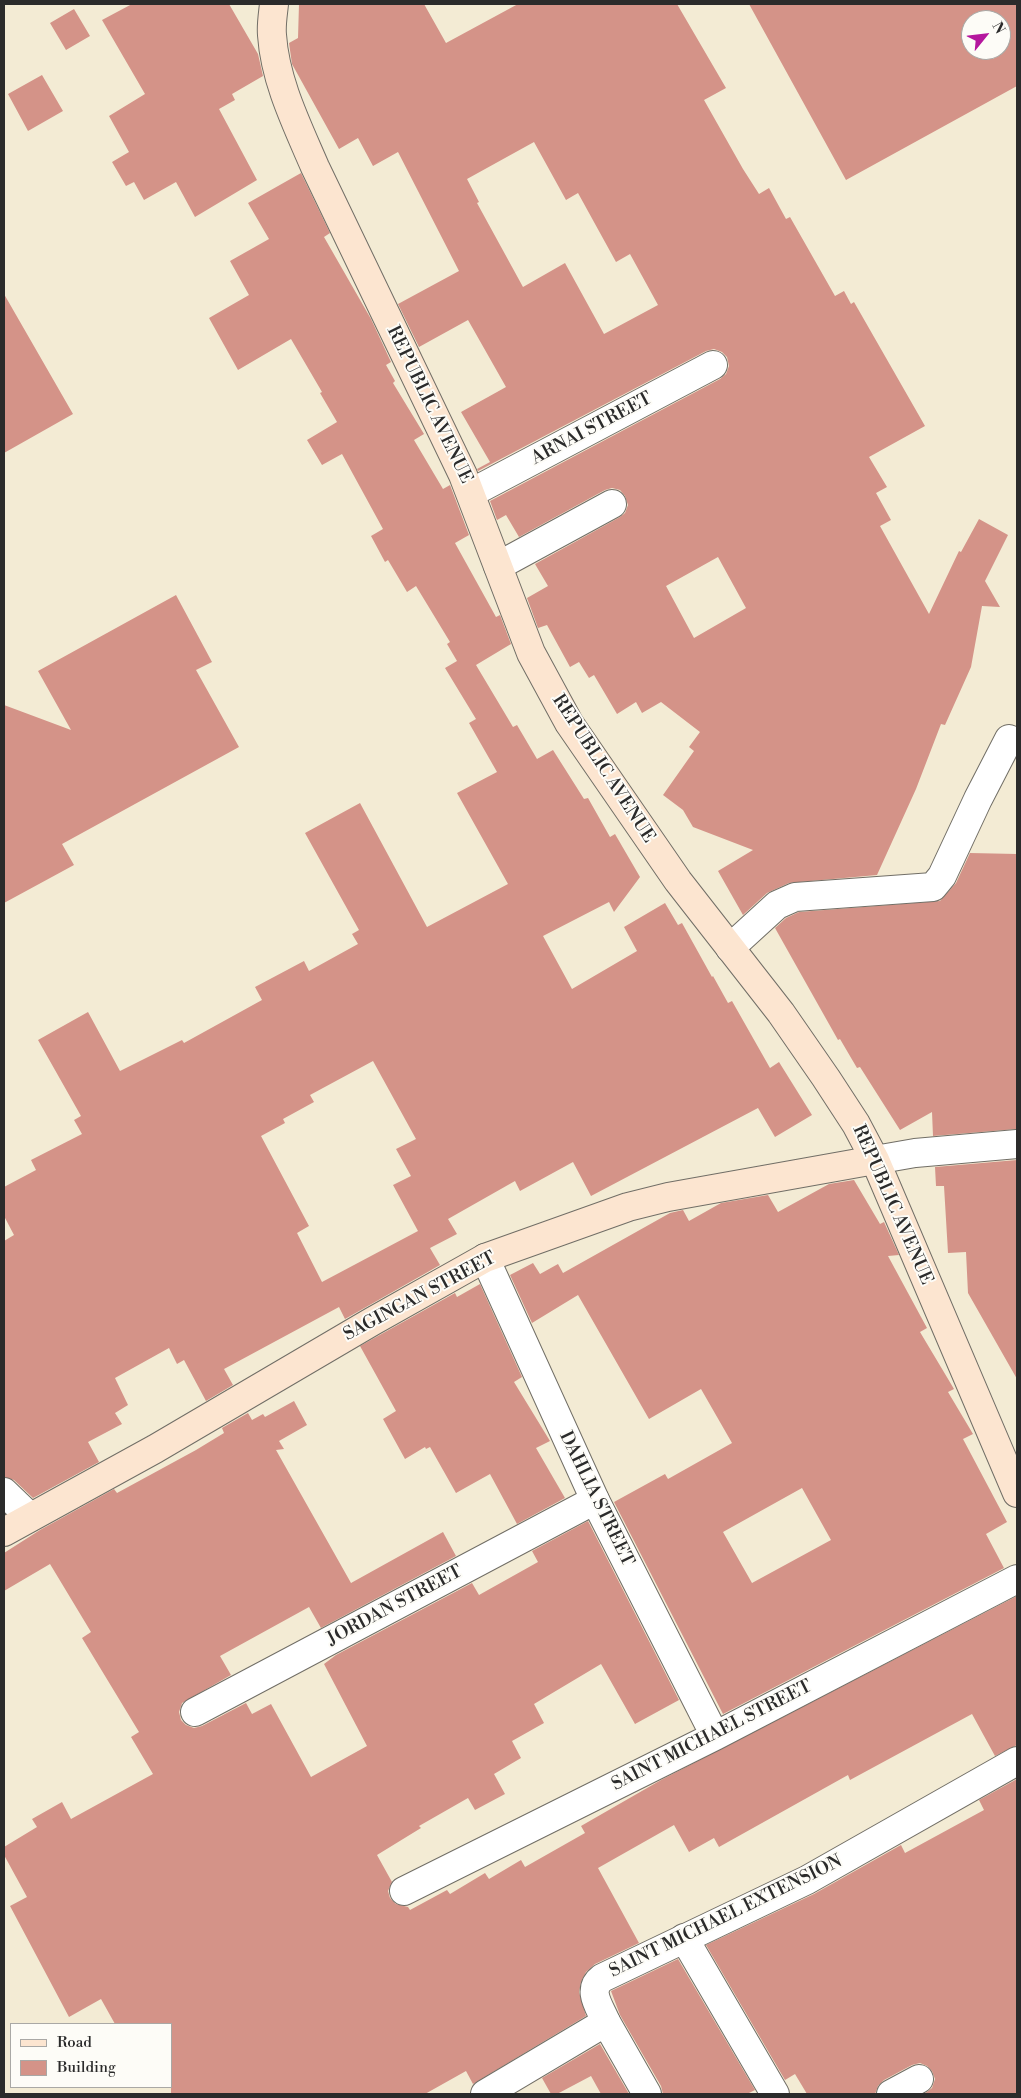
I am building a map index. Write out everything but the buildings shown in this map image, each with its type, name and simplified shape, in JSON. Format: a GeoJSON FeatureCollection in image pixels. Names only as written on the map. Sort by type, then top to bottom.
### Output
{"type":"FeatureCollection","features":[{"type":"Feature","properties":{"kind":"main road","name":"REPUBLIC AVENUE"},"geometry":{"type":"LineString","coordinates":[[274,4],[272,34],[280,78],[291,113],[314,167],[471,493],[531,653],[569,723],[678,881],[781,1013],[856,1124],[875,1160],[1017,1494]]}},
{"type":"Feature","properties":{"kind":"main road","name":"SAGINGAN STREET"},"geometry":{"type":"LineString","coordinates":[[4,1532],[155,1450],[373,1321],[486,1258],[628,1207],[678,1195],[875,1160]]}},
{"type":"Feature","properties":{"kind":"street","name":"ARNAI STREET"},"geometry":{"type":"LineString","coordinates":[[471,493],[713,365]]}},
{"type":"Feature","properties":{"kind":"street"},"geometry":{"type":"LineString","coordinates":[[498,566],[612,504]]}},
{"type":"Feature","properties":{"kind":"street"},"geometry":{"type":"LineString","coordinates":[[730,948],[777,905],[795,897],[933,887],[942,876],[978,799],[1010,739]]}},
{"type":"Feature","properties":{"kind":"street"},"geometry":{"type":"LineString","coordinates":[[875,1160],[915,1153],[1017,1144]]}},
{"type":"Feature","properties":{"kind":"street","name":"DAHLIA STREET"},"geometry":{"type":"LineString","coordinates":[[486,1258],[595,1500],[715,1736]]}},
{"type":"Feature","properties":{"kind":"street"},"geometry":{"type":"LineString","coordinates":[[4,1492],[30,1517]]}},
{"type":"Feature","properties":{"kind":"street","name":"JORDAN STREET"},"geometry":{"type":"LineString","coordinates":[[195,1712],[595,1500]]}},
{"type":"Feature","properties":{"kind":"street","name":"SAINT MICHAEL STREET"},"geometry":{"type":"LineString","coordinates":[[404,1891],[715,1736],[1017,1579]]}},
{"type":"Feature","properties":{"kind":"street","name":"SAINT MICHAEL EXTENSION"},"geometry":{"type":"LineString","coordinates":[[647,2094],[606,2022],[593,1990],[595,1983],[684,1938],[807,1880],[1017,1761]]}},
{"type":"Feature","properties":{"kind":"street"},"geometry":{"type":"LineString","coordinates":[[684,1938],[774,2094]]}},
{"type":"Feature","properties":{"kind":"street"},"geometry":{"type":"LineString","coordinates":[[485,2094],[518,2086],[606,2022]]}},
{"type":"Feature","properties":{"kind":"street"},"geometry":{"type":"LineString","coordinates":[[891,2094],[919,2078]]}}]}
